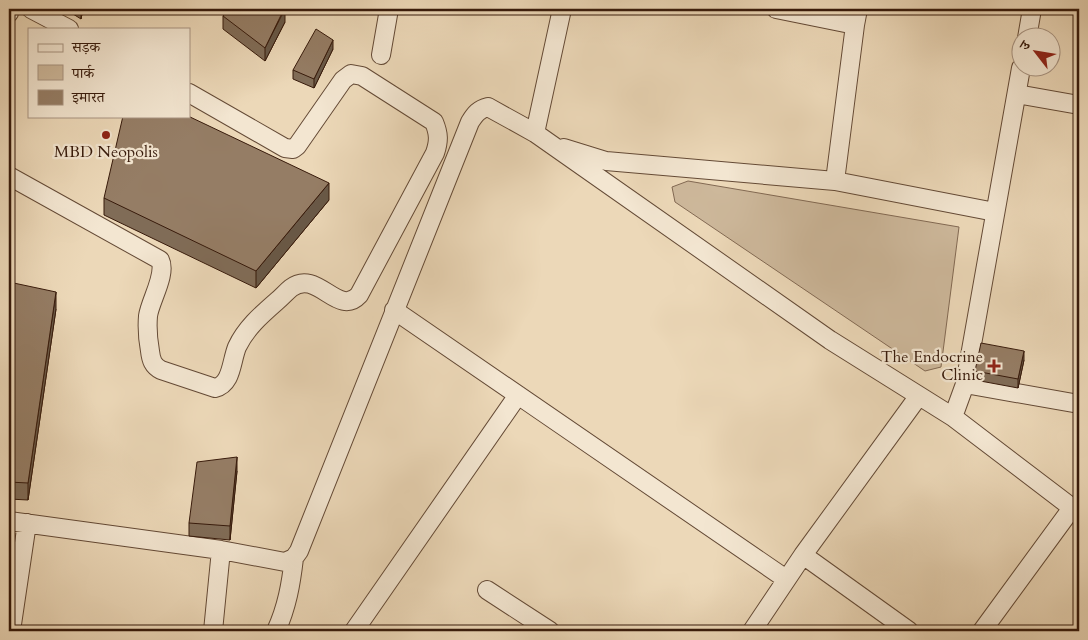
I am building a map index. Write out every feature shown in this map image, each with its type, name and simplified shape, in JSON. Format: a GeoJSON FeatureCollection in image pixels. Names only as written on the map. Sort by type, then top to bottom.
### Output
{"type":"FeatureCollection","features":[{"type":"Feature","properties":{"kind":"street"},"geometry":{"type":"LineString","coordinates":[[31,9],[67,28]]}},
{"type":"Feature","properties":{"kind":"street"},"geometry":{"type":"LineString","coordinates":[[381,55],[389,9]]}},
{"type":"Feature","properties":{"kind":"street"},"geometry":{"type":"LineString","coordinates":[[541,138],[562,9]]}},
{"type":"Feature","properties":{"kind":"street"},"geometry":{"type":"LineString","coordinates":[[776,9],[856,17],[835,181]]}},
{"type":"Feature","properties":{"kind":"street"},"geometry":{"type":"LineString","coordinates":[[1029,28],[1032,9]]}},
{"type":"Feature","properties":{"kind":"street"},"geometry":{"type":"LineString","coordinates":[[9,176],[160,260],[162,273],[148,314],[147,337],[151,361],[155,368],[214,388],[224,385],[236,349],[243,335],[258,317],[292,287],[303,283],[312,283],[340,300],[348,303],[355,300],[435,152],[439,140],[438,131],[434,122],[362,76],[350,74],[343,80],[297,146],[292,149],[285,148],[190,94]]}},
{"type":"Feature","properties":{"kind":"street"},"geometry":{"type":"LineString","coordinates":[[953,417],[965,384],[1019,78]]}},
{"type":"Feature","properties":{"kind":"street"},"geometry":{"type":"LineString","coordinates":[[1017,94],[1079,105]]}},
{"type":"Feature","properties":{"kind":"street"},"geometry":{"type":"LineString","coordinates":[[276,631],[283,615],[291,586],[294,558],[299,551],[470,122],[476,114],[488,107],[541,138],[830,340],[918,397],[953,417],[1075,510],[982,631]]}},
{"type":"Feature","properties":{"kind":"street"},"geometry":{"type":"LineString","coordinates":[[541,138],[606,161],[835,181],[995,212]]}},
{"type":"Feature","properties":{"kind":"street"},"geometry":{"type":"LineString","coordinates":[[394,310],[786,579]]}},
{"type":"Feature","properties":{"kind":"street"},"geometry":{"type":"LineString","coordinates":[[965,384],[1079,404]]}},
{"type":"Feature","properties":{"kind":"street"},"geometry":{"type":"LineString","coordinates":[[354,631],[518,395]]}},
{"type":"Feature","properties":{"kind":"street"},"geometry":{"type":"LineString","coordinates":[[752,631],[802,555],[918,397]]}},
{"type":"Feature","properties":{"kind":"street"},"geometry":{"type":"LineString","coordinates":[[9,521],[221,550],[285,562],[294,558]]}},
{"type":"Feature","properties":{"kind":"street"},"geometry":{"type":"LineString","coordinates":[[11,631],[27,523]]}},
{"type":"Feature","properties":{"kind":"street"},"geometry":{"type":"LineString","coordinates":[[212,631],[221,550]]}},
{"type":"Feature","properties":{"kind":"street"},"geometry":{"type":"LineString","coordinates":[[802,555],[909,631]]}},
{"type":"Feature","properties":{"kind":"street"},"geometry":{"type":"LineString","coordinates":[[487,590],[550,631]]}},
{"type":"Feature","properties":{"kind":"green space"},"geometry":{"type":"Polygon","coordinates":[[[688,181],[959,227],[941,367],[925,371],[675,202],[672,187],[688,181]]]}},
{"type":"Feature","properties":{"kind":"building"},"geometry":{"type":"Polygon","coordinates":[[[227,9],[284,9],[265,48],[223,16],[227,9]]]}},
{"type":"Feature","properties":{"kind":"building"},"geometry":{"type":"Polygon","coordinates":[[[316,29],[333,40],[314,79],[293,70],[316,29]]]}},
{"type":"Feature","properties":{"kind":"building"},"geometry":{"type":"Polygon","coordinates":[[[190,117],[329,183],[256,271],[104,198],[123,118],[190,117]]]}},
{"type":"Feature","properties":{"kind":"building"},"geometry":{"type":"Polygon","coordinates":[[[9,282],[56,292],[28,483],[9,482],[9,282]]]}},
{"type":"Feature","properties":{"kind":"building"},"geometry":{"type":"Polygon","coordinates":[[[981,343],[1024,351],[1018,379],[975,371],[981,343]]]}},
{"type":"Feature","properties":{"kind":"building"},"geometry":{"type":"Polygon","coordinates":[[[237,457],[230,526],[189,523],[197,462],[237,457]]]}},
{"type":"Feature","properties":{"kind":"place","name":"MBD Neopolis"},"geometry":{"type":"Point","coordinates":[106,135]}},
{"type":"Feature","properties":{"kind":"place","name":"The Endocrine Clinic"},"geometry":{"type":"Point","coordinates":[994,366]}}]}
